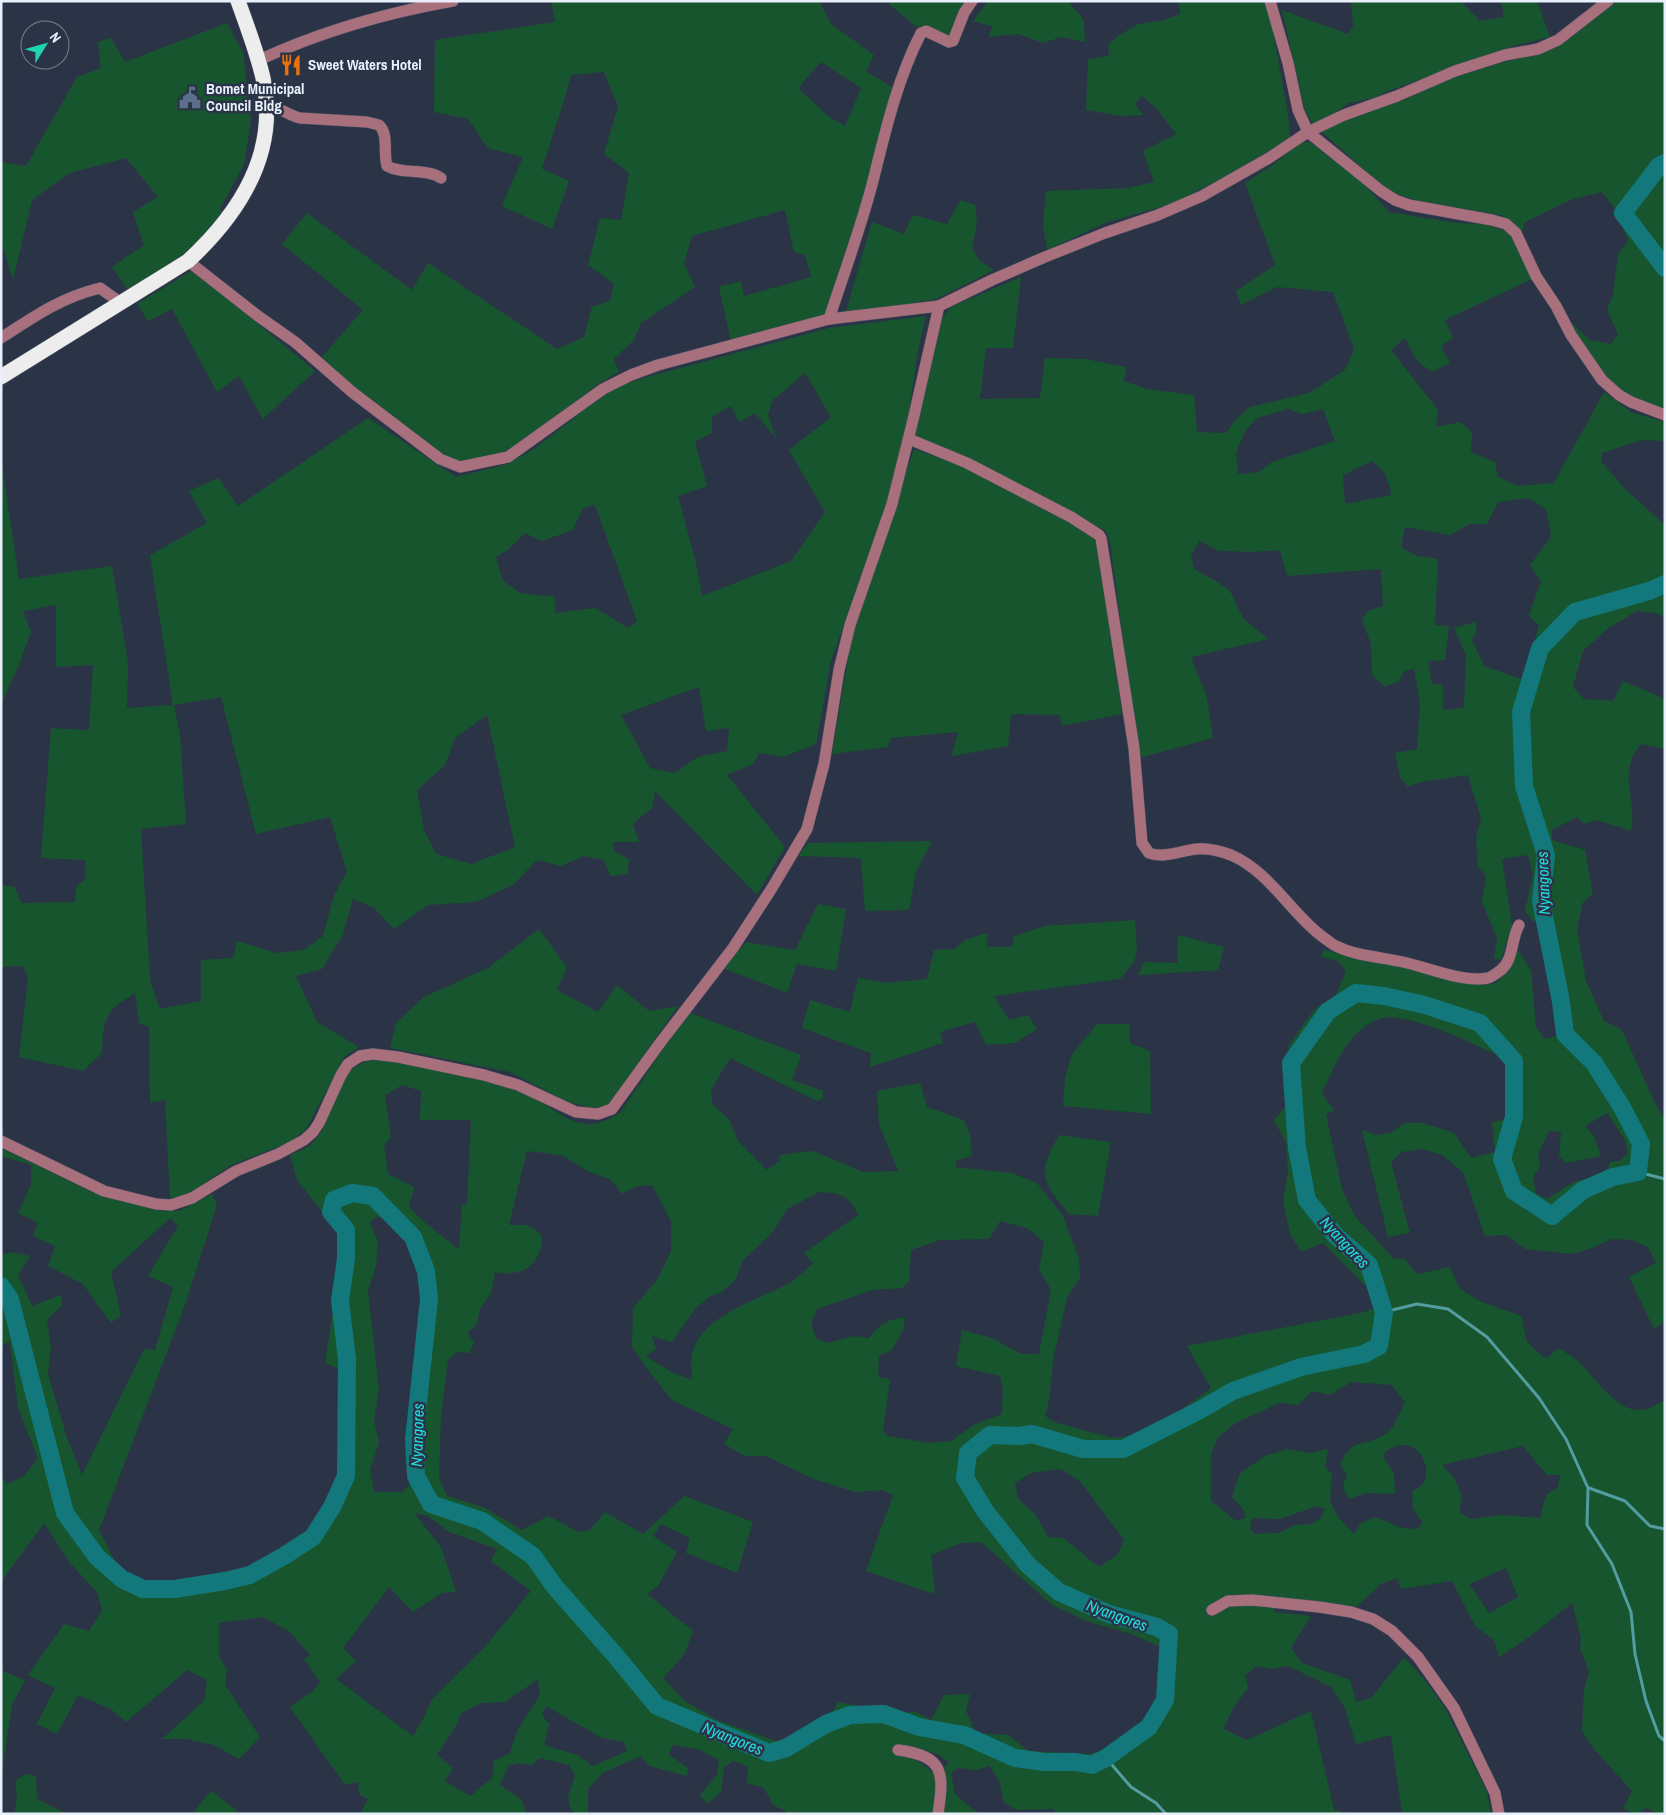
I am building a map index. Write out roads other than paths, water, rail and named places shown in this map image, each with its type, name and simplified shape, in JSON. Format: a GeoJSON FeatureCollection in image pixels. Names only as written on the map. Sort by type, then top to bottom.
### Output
{"type":"FeatureCollection","features":[{"type":"Feature","properties":{"kind":"highway"},"geometry":{"type":"LineString","coordinates":[[1,377],[188,261],[224,225],[249,183],[261,153],[266,106],[259,60],[238,1]]}},
{"type":"Feature","properties":{"kind":"street"},"geometry":{"type":"LineString","coordinates":[[259,60],[308,39],[374,17],[410,8],[453,1]]}},
{"type":"Feature","properties":{"kind":"street"},"geometry":{"type":"LineString","coordinates":[[829,319],[874,178],[890,112],[915,44],[921,33],[926,31],[949,42],[953,41],[964,13],[972,1]]}},
{"type":"Feature","properties":{"kind":"street"},"geometry":{"type":"LineString","coordinates":[[1270,1],[1288,63],[1298,110],[1308,132],[1381,191],[1395,200],[1409,205],[1506,224],[1516,233],[1536,276],[1556,306],[1571,335],[1602,380],[1619,395],[1631,402],[1665,415]]}},
{"type":"Feature","properties":{"kind":"street"},"geometry":{"type":"LineString","coordinates":[[188,261],[258,316],[295,342],[352,392],[440,459],[448,464],[460,467],[508,457],[603,389],[630,375],[658,365],[829,319],[939,306],[992,280],[1053,254],[1105,233],[1158,215],[1202,196],[1269,158],[1308,132],[1344,115],[1397,96],[1455,71],[1505,55],[1538,49],[1558,40],[1608,1]]}},
{"type":"Feature","properties":{"kind":"street"},"geometry":{"type":"LineString","coordinates":[[266,106],[280,108],[295,117],[368,122],[379,125],[384,134],[387,166],[435,175],[441,178]]}},
{"type":"Feature","properties":{"kind":"street"},"geometry":{"type":"LineString","coordinates":[[1,338],[42,311],[78,293],[100,288],[121,303]]}},
{"type":"Feature","properties":{"kind":"street"},"geometry":{"type":"LineString","coordinates":[[1,1141],[104,1191],[156,1204],[171,1205],[192,1198],[236,1171],[278,1154],[304,1140],[313,1132],[348,1064],[360,1056],[373,1054],[398,1057],[490,1077],[518,1085],[576,1112],[598,1114],[612,1109],[733,948],[807,829],[821,778],[839,670],[848,634],[892,504],[909,440],[939,306]]}},
{"type":"Feature","properties":{"kind":"street"},"geometry":{"type":"LineString","coordinates":[[909,440],[967,463],[1071,516],[1101,538],[1134,748],[1142,843],[1149,853],[1158,855],[1210,849],[1231,855],[1262,876],[1314,930],[1336,946],[1357,953],[1456,975],[1489,978],[1497,973],[1506,964],[1512,949],[1516,930],[1520,925]]}},
{"type":"Feature","properties":{"kind":"street"},"geometry":{"type":"LineString","coordinates":[[1212,1610],[1228,1601],[1252,1600],[1319,1607],[1351,1612],[1373,1619],[1392,1631],[1418,1657],[1454,1708],[1496,1793],[1499,1814]]}},
{"type":"Feature","properties":{"kind":"street"},"geometry":{"type":"LineString","coordinates":[[898,1750],[914,1752],[932,1760],[940,1769],[942,1789],[938,1814]]}},
{"type":"Feature","properties":{"kind":"waterway","name":"Nyangores"},"geometry":{"type":"LineString","coordinates":[[1665,163],[1659,166],[1623,213],[1665,268]]}},
{"type":"Feature","properties":{"kind":"waterway","name":"Nyangores"},"geometry":{"type":"LineString","coordinates":[[1,1286],[10,1299],[65,1513],[97,1557],[122,1579],[143,1589],[175,1589],[250,1575],[313,1537],[332,1507],[346,1476],[347,1359],[340,1301],[346,1258],[346,1230],[331,1212],[334,1200],[352,1193],[373,1196],[413,1237],[426,1271],[429,1299],[414,1440],[416,1476],[431,1504],[482,1521],[533,1556],[555,1587],[657,1706],[769,1753],[786,1748],[826,1724],[850,1715],[884,1714],[919,1727],[964,1735],[1015,1758],[1044,1762],[1076,1762],[1092,1765],[1106,1758],[1149,1727],[1165,1700],[1169,1634],[1157,1627],[1109,1614],[1059,1592],[1028,1565],[985,1511],[965,1478],[968,1453],[990,1435],[1020,1436],[1032,1434],[1083,1449],[1123,1449],[1233,1391],[1301,1367],[1364,1354],[1379,1346],[1384,1312],[1369,1265],[1335,1235],[1307,1200],[1297,1148],[1291,1063],[1328,1011],[1356,993],[1384,996],[1425,1005],[1480,1023],[1514,1061],[1514,1117],[1502,1159],[1514,1191],[1552,1216],[1583,1190],[1613,1177],[1638,1172],[1641,1144],[1623,1109],[1594,1063],[1565,1034],[1561,1002],[1541,901],[1546,855],[1524,786],[1521,712],[1540,648],[1575,612],[1649,591],[1665,584]]}},
{"type":"Feature","properties":{"kind":"waterway"},"geometry":{"type":"LineString","coordinates":[[1638,1172],[1665,1179]]}},
{"type":"Feature","properties":{"kind":"waterway"},"geometry":{"type":"LineString","coordinates":[[1384,1312],[1417,1304],[1448,1309],[1487,1337],[1539,1398],[1566,1439],[1588,1488],[1587,1525],[1612,1564],[1631,1612],[1635,1654],[1646,1701],[1659,1736],[1665,1741]]}},
{"type":"Feature","properties":{"kind":"waterway"},"geometry":{"type":"LineString","coordinates":[[1589,1488],[1625,1501],[1650,1526],[1665,1529]]}},
{"type":"Feature","properties":{"kind":"waterway"},"geometry":{"type":"LineString","coordinates":[[1106,1758],[1131,1787],[1156,1803],[1166,1814]]}},
{"type":"Feature","properties":{"kind":"place","name":"Sweet Waters Hotel"},"geometry":{"type":"Point","coordinates":[291,65]}},
{"type":"Feature","properties":{"kind":"place","name":"Bomet Municipal Council Bldg"},"geometry":{"type":"Point","coordinates":[190,98]}}]}
